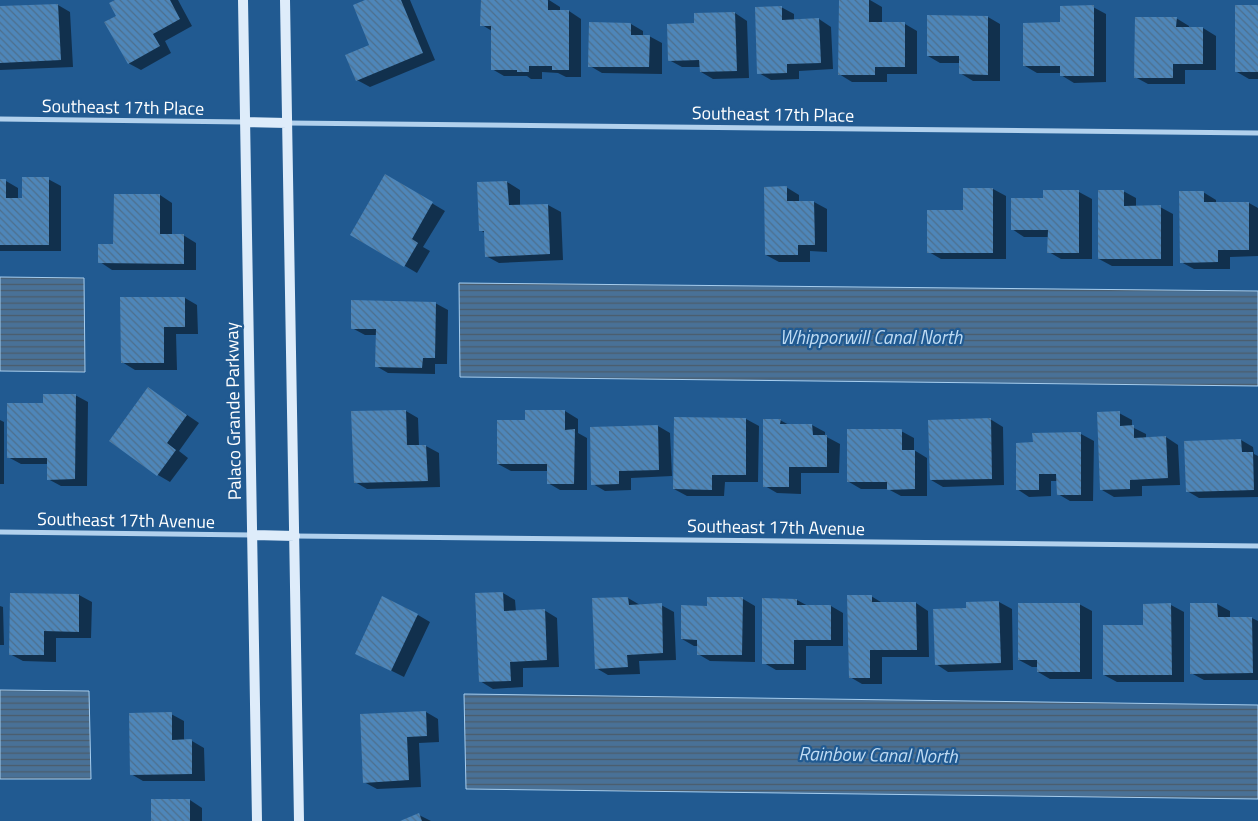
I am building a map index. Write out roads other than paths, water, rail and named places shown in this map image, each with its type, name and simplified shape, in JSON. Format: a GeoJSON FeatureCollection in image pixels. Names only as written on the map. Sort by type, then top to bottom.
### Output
{"type":"FeatureCollection","features":[{"type":"Feature","properties":{"kind":"street","name":"Palaco Grande Parkway"},"geometry":{"type":"LineString","coordinates":[[243,0],[257,821]]}},
{"type":"Feature","properties":{"kind":"street"},"geometry":{"type":"LineString","coordinates":[[285,0],[299,821]]}},
{"type":"Feature","properties":{"kind":"street","name":"Southeast 17th Place"},"geometry":{"type":"LineString","coordinates":[[0,119],[245,122]]}},
{"type":"Feature","properties":{"kind":"street"},"geometry":{"type":"LineString","coordinates":[[245,122],[287,122]]}},
{"type":"Feature","properties":{"kind":"street","name":"Southeast 17th Place"},"geometry":{"type":"LineString","coordinates":[[287,122],[1258,133]]}},
{"type":"Feature","properties":{"kind":"street","name":"Southeast 17th Avenue"},"geometry":{"type":"LineString","coordinates":[[0,532],[252,535]]}},
{"type":"Feature","properties":{"kind":"street"},"geometry":{"type":"LineString","coordinates":[[252,535],[295,536]]}},
{"type":"Feature","properties":{"kind":"street","name":"Southeast 17th Avenue"},"geometry":{"type":"LineString","coordinates":[[295,536],[1258,546]]}},
{"type":"Feature","properties":{"kind":"water"},"geometry":{"type":"Polygon","coordinates":[[[0,277],[84,278],[85,372],[0,371],[0,277]]]}},
{"type":"Feature","properties":{"kind":"water","name":"Whipporwill Canal North"},"geometry":{"type":"Polygon","coordinates":[[[459,283],[1258,291],[1258,386],[460,377],[459,283]]]}},
{"type":"Feature","properties":{"kind":"water"},"geometry":{"type":"Polygon","coordinates":[[[0,690],[89,691],[91,779],[0,779],[0,690]]]}},
{"type":"Feature","properties":{"kind":"water","name":"Rainbow Canal North"},"geometry":{"type":"Polygon","coordinates":[[[464,694],[1258,705],[1258,799],[466,789],[464,694]]]}}]}
